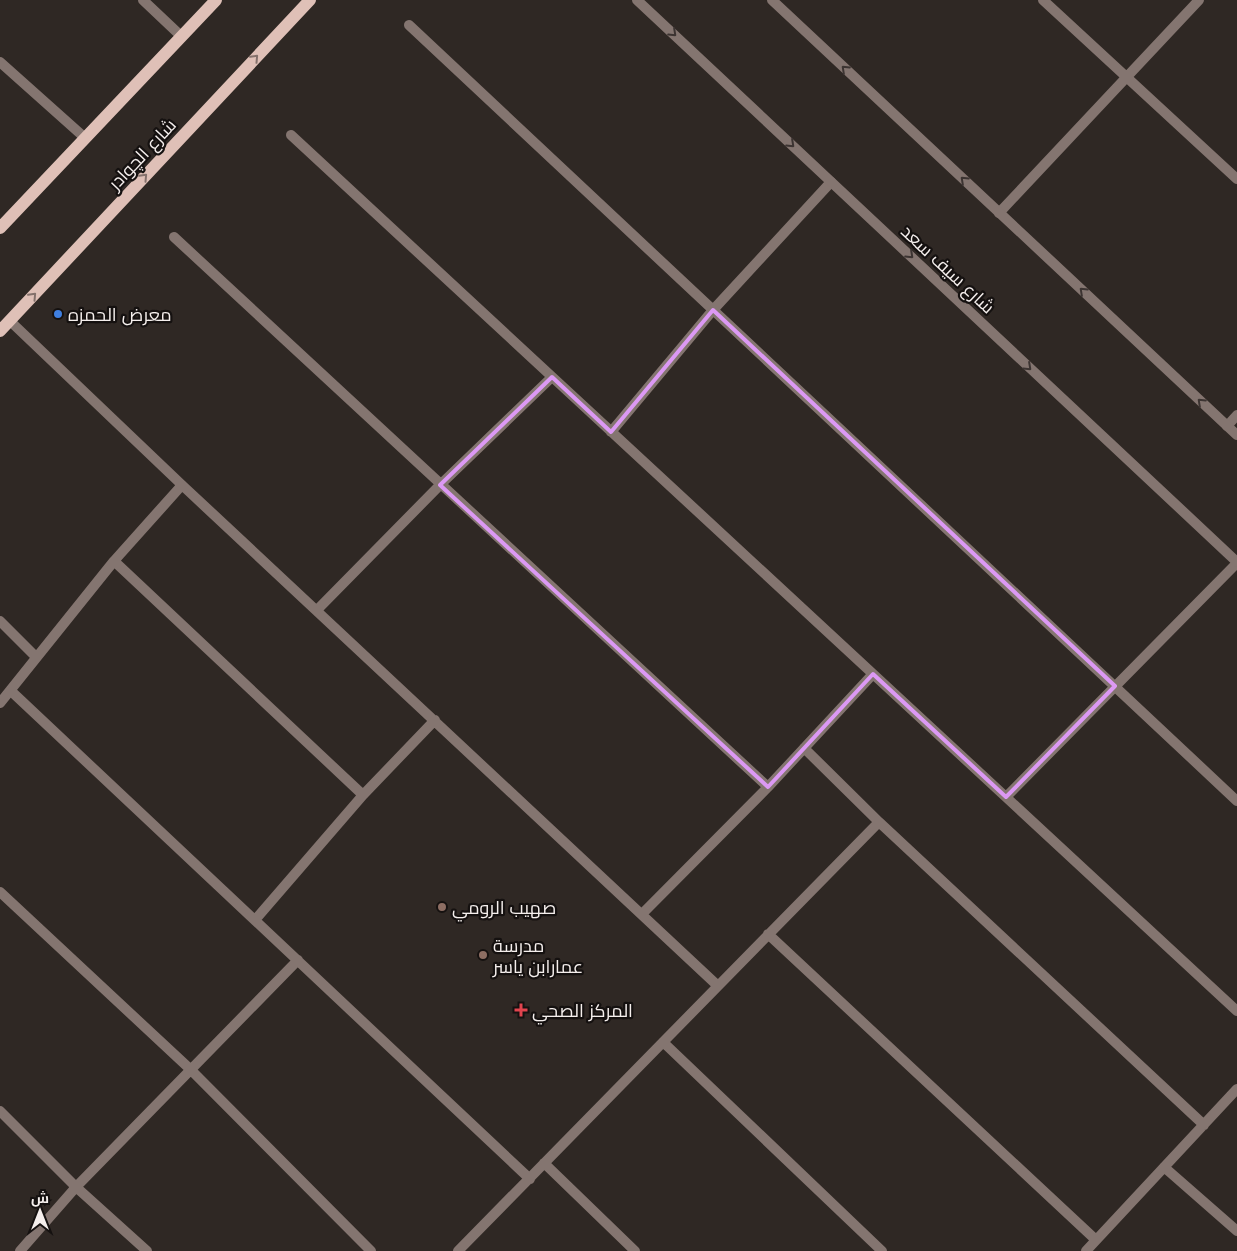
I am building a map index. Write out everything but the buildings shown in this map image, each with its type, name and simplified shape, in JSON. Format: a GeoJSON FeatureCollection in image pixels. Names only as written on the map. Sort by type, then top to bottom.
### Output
{"type":"FeatureCollection","features":[{"type":"Feature","properties":{"kind":"main road"},"geometry":{"type":"LineString","coordinates":[[0,228],[84,137],[216,0]]}},
{"type":"Feature","properties":{"kind":"main road","name":"شارع الچوادر"},"geometry":{"type":"LineString","coordinates":[[0,331],[310,0]]}},
{"type":"Feature","properties":{"kind":"street"},"geometry":{"type":"LineString","coordinates":[[143,0],[182,36]]}},
{"type":"Feature","properties":{"kind":"street","name":"شارع سيف سعد"},"geometry":{"type":"LineString","coordinates":[[637,0],[1237,563]]}},
{"type":"Feature","properties":{"kind":"street"},"geometry":{"type":"LineString","coordinates":[[772,0],[1237,435]]}},
{"type":"Feature","properties":{"kind":"street"},"geometry":{"type":"LineString","coordinates":[[1043,0],[1237,179]]}},
{"type":"Feature","properties":{"kind":"street"},"geometry":{"type":"LineString","coordinates":[[999,213],[1198,0]]}},
{"type":"Feature","properties":{"kind":"street"},"geometry":{"type":"LineString","coordinates":[[409,25],[1237,801]]}},
{"type":"Feature","properties":{"kind":"street"},"geometry":{"type":"LineString","coordinates":[[0,62],[84,137]]}},
{"type":"Feature","properties":{"kind":"street"},"geometry":{"type":"LineString","coordinates":[[291,135],[1237,1011]]}},
{"type":"Feature","properties":{"kind":"street"},"geometry":{"type":"LineString","coordinates":[[612,432],[713,310],[831,182]]}},
{"type":"Feature","properties":{"kind":"street"},"geometry":{"type":"LineString","coordinates":[[174,237],[768,787]]}},
{"type":"Feature","properties":{"kind":"street"},"geometry":{"type":"LineString","coordinates":[[10,321],[182,485],[718,986]]}},
{"type":"Feature","properties":{"kind":"street"},"geometry":{"type":"LineString","coordinates":[[317,610],[440,485],[552,377]]}},
{"type":"Feature","properties":{"kind":"street"},"geometry":{"type":"LineString","coordinates":[[1227,426],[1237,415]]}},
{"type":"Feature","properties":{"kind":"street"},"geometry":{"type":"LineString","coordinates":[[0,703],[114,561],[182,485]]}},
{"type":"Feature","properties":{"kind":"street"},"geometry":{"type":"LineString","coordinates":[[114,561],[363,795]]}},
{"type":"Feature","properties":{"kind":"street"},"geometry":{"type":"LineString","coordinates":[[1006,797],[1237,563]]}},
{"type":"Feature","properties":{"kind":"street"},"geometry":{"type":"LineString","coordinates":[[0,621],[36,656]]}},
{"type":"Feature","properties":{"kind":"street"},"geometry":{"type":"LineString","coordinates":[[642,914],[768,787],[873,674]]}},
{"type":"Feature","properties":{"kind":"street"},"geometry":{"type":"LineString","coordinates":[[11,691],[530,1179]]}},
{"type":"Feature","properties":{"kind":"street"},"geometry":{"type":"LineString","coordinates":[[255,920],[363,795],[435,720]]}},
{"type":"Feature","properties":{"kind":"street"},"geometry":{"type":"LineString","coordinates":[[804,748],[879,822],[1204,1125]]}},
{"type":"Feature","properties":{"kind":"street"},"geometry":{"type":"LineString","coordinates":[[458,1251],[879,822]]}},
{"type":"Feature","properties":{"kind":"street"},"geometry":{"type":"LineString","coordinates":[[0,892],[190,1068],[371,1251]]}},
{"type":"Feature","properties":{"kind":"street"},"geometry":{"type":"LineString","coordinates":[[768,934],[1096,1240]]}},
{"type":"Feature","properties":{"kind":"street"},"geometry":{"type":"LineString","coordinates":[[20,1251],[76,1187],[190,1068],[298,960]]}},
{"type":"Feature","properties":{"kind":"street"},"geometry":{"type":"LineString","coordinates":[[663,1042],[882,1251]]}},
{"type":"Feature","properties":{"kind":"street"},"geometry":{"type":"LineString","coordinates":[[1086,1251],[1237,1089]]}},
{"type":"Feature","properties":{"kind":"street"},"geometry":{"type":"LineString","coordinates":[[0,1111],[76,1187],[147,1251]]}},
{"type":"Feature","properties":{"kind":"street"},"geometry":{"type":"LineString","coordinates":[[544,1163],[635,1251]]}},
{"type":"Feature","properties":{"kind":"street"},"geometry":{"type":"LineString","coordinates":[[1164,1167],[1237,1231]]}},
{"type":"Feature","properties":{"kind":"highlighted area"},"geometry":{"type":"Polygon","coordinates":[[[713,310],[1115,686],[1006,797],[873,674],[768,787],[440,485],[552,377],[611,432],[713,310]]]}},
{"type":"Feature","properties":{"kind":"place","name":"معرض الحمزه"},"geometry":{"type":"Point","coordinates":[58,314]}},
{"type":"Feature","properties":{"kind":"place","name":"صهيب الرومي"},"geometry":{"type":"Point","coordinates":[442,907]}},
{"type":"Feature","properties":{"kind":"place","name":"مدرسة عمارابن ياسر"},"geometry":{"type":"Point","coordinates":[483,955]}},
{"type":"Feature","properties":{"kind":"place","name":"المركز الصحي"},"geometry":{"type":"Point","coordinates":[521,1010]}}]}
